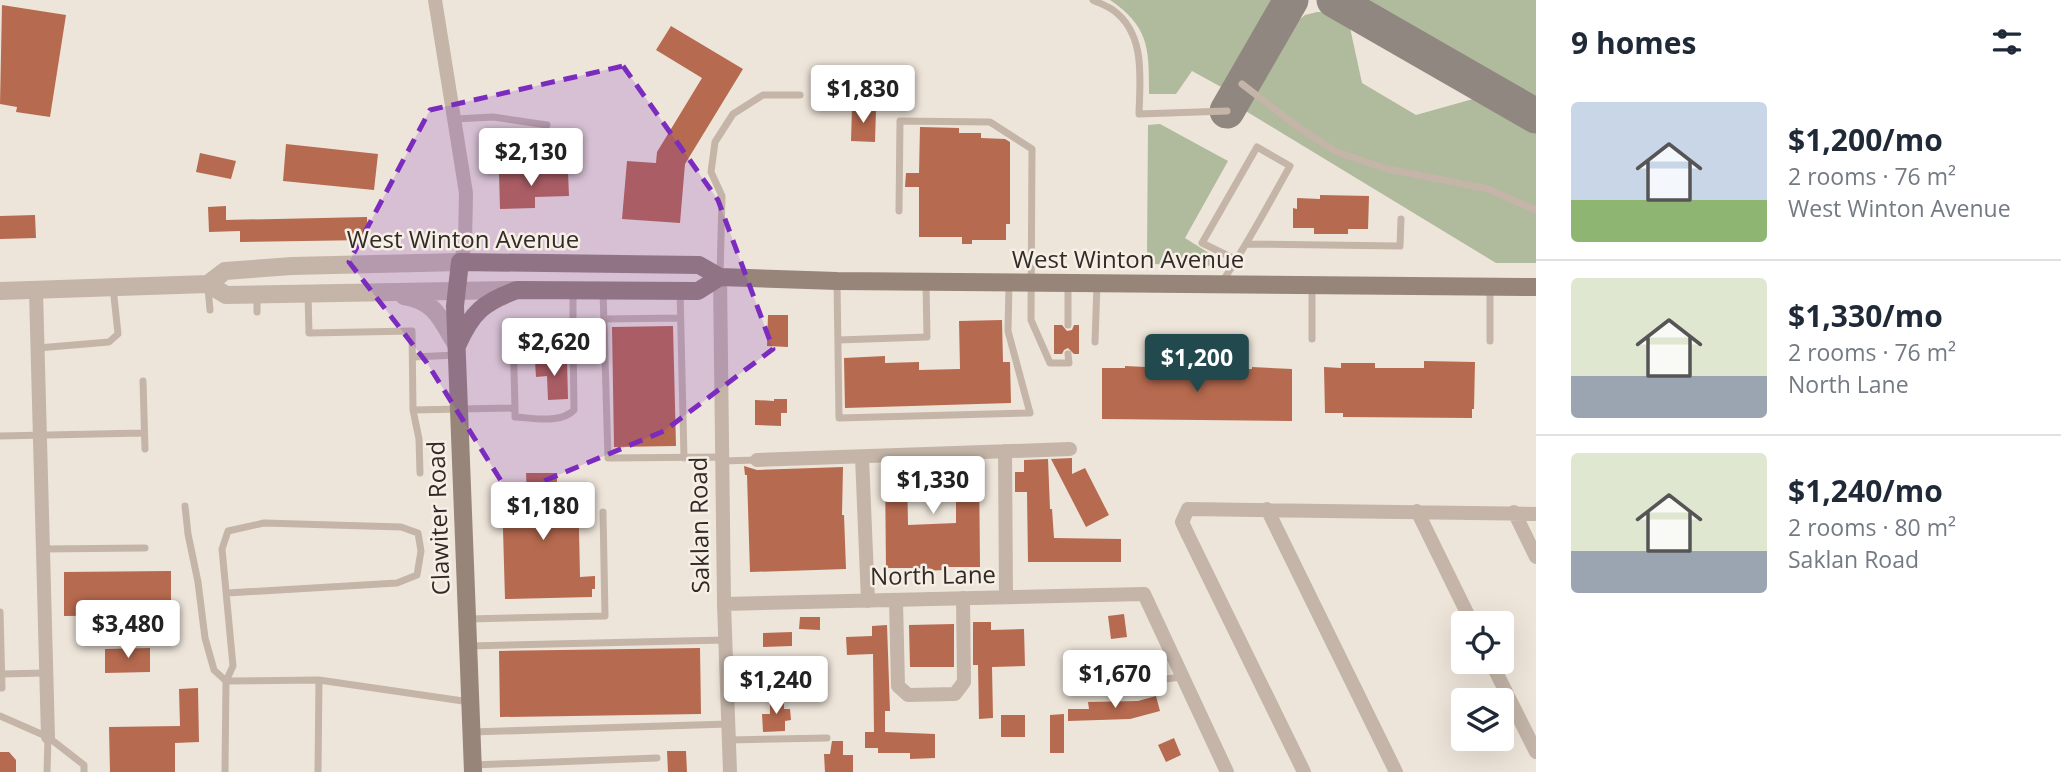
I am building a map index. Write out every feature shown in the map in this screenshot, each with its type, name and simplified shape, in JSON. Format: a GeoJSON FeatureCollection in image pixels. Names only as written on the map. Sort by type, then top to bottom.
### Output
{"type":"FeatureCollection","features":[{"type":"Feature","properties":{"kind":"main road","name":"West Winton Avenue"},"geometry":{"type":"LineString","coordinates":[[460,262],[699,265],[720,277],[837,281],[1220,286],[1536,286]]}},
{"type":"Feature","properties":{"kind":"main road","name":"Clawiter Road"},"geometry":{"type":"LineString","coordinates":[[460,262],[456,290],[457,351],[473,768]]}},
{"type":"Feature","properties":{"kind":"main road","name":"West Winton Avenue"},"geometry":{"type":"LineString","coordinates":[[517,290],[698,291],[720,277]]}},
{"type":"Feature","properties":{"kind":"main road"},"geometry":{"type":"LineString","coordinates":[[457,351],[467,323],[482,307],[495,298],[517,290]]}},
{"type":"Feature","properties":{"kind":"street"},"geometry":{"type":"LineString","coordinates":[[435,0],[466,193],[465,245],[460,262]]}},
{"type":"Feature","properties":{"kind":"street","name":"West Winton Avenue"},"geometry":{"type":"LineString","coordinates":[[208,284],[225,271],[292,266],[460,262]]}},
{"type":"Feature","properties":{"kind":"street","name":"Saklan Road"},"geometry":{"type":"LineString","coordinates":[[720,277],[724,604],[730,772]]}},
{"type":"Feature","properties":{"kind":"street","name":"West Winton Avenue"},"geometry":{"type":"LineString","coordinates":[[0,291],[208,284],[226,295],[257,303],[308,294],[517,290]]}},
{"type":"Feature","properties":{"kind":"street"},"geometry":{"type":"LineString","coordinates":[[36,291],[48,737]]}},
{"type":"Feature","properties":{"kind":"street"},"geometry":{"type":"LineString","coordinates":[[383,292],[420,299],[435,309],[457,351]]}},
{"type":"Feature","properties":{"kind":"street"},"geometry":{"type":"LineString","coordinates":[[757,460],[1070,449]]}},
{"type":"Feature","properties":{"kind":"street"},"geometry":{"type":"LineString","coordinates":[[1005,451],[1006,597]]}},
{"type":"Feature","properties":{"kind":"street"},"geometry":{"type":"LineString","coordinates":[[862,457],[868,601]]}},
{"type":"Feature","properties":{"kind":"street"},"geometry":{"type":"LineString","coordinates":[[1304,772],[1182,522],[1188,509],[1197,507],[1536,513]]}},
{"type":"Feature","properties":{"kind":"street"},"geometry":{"type":"LineString","coordinates":[[1267,509],[1396,772]]}},
{"type":"Feature","properties":{"kind":"street"},"geometry":{"type":"LineString","coordinates":[[1417,511],[1466,611]]}},
{"type":"Feature","properties":{"kind":"street"},"geometry":{"type":"LineString","coordinates":[[1514,512],[1536,557]]}},
{"type":"Feature","properties":{"kind":"street","name":"North Lane"},"geometry":{"type":"LineString","coordinates":[[724,604],[1144,594],[1183,677]]}},
{"type":"Feature","properties":{"kind":"street"},"geometry":{"type":"LineString","coordinates":[[897,600],[898,686],[908,695],[955,694],[964,682],[963,598]]}},
{"type":"Feature","properties":{"kind":"street"},"geometry":{"type":"LineString","coordinates":[[1497,674],[1536,752]]}},
{"type":"Feature","properties":{"kind":"street"},"geometry":{"type":"LineString","coordinates":[[1183,677],[1227,772]]}},
{"type":"Feature","properties":{"kind":"lane"},"geometry":{"type":"LineString","coordinates":[[1093,0],[1113,10],[1129,27],[1138,48],[1139,114],[1227,111]]}},
{"type":"Feature","properties":{"kind":"lane"},"geometry":{"type":"LineString","coordinates":[[1242,84],[1299,128],[1337,152],[1387,169],[1488,189],[1536,209]]}},
{"type":"Feature","properties":{"kind":"lane"},"geometry":{"type":"LineString","coordinates":[[720,277],[722,197],[711,172],[715,142],[733,114],[763,95],[800,95]]}},
{"type":"Feature","properties":{"kind":"lane"},"geometry":{"type":"LineString","coordinates":[[455,119],[493,117],[547,125]]}},
{"type":"Feature","properties":{"kind":"lane"},"geometry":{"type":"LineString","coordinates":[[899,211],[900,121],[990,122],[1032,149],[1031,320],[1050,363],[1069,363],[1069,354]]}},
{"type":"Feature","properties":{"kind":"lane"},"geometry":{"type":"LineString","coordinates":[[1220,286],[1237,260],[1290,166],[1256,147],[1202,243],[1237,260]]}},
{"type":"Feature","properties":{"kind":"lane"},"geometry":{"type":"LineString","coordinates":[[1246,244],[1400,246],[1401,219]]}},
{"type":"Feature","properties":{"kind":"lane"},"geometry":{"type":"LineString","coordinates":[[837,281],[839,418],[1030,413],[1008,331],[1009,284]]}},
{"type":"Feature","properties":{"kind":"lane"},"geometry":{"type":"LineString","coordinates":[[838,340],[928,337],[926,282]]}},
{"type":"Feature","properties":{"kind":"lane"},"geometry":{"type":"LineString","coordinates":[[208,284],[210,310]]}},
{"type":"Feature","properties":{"kind":"lane"},"geometry":{"type":"LineString","coordinates":[[1068,284],[1068,325]]}},
{"type":"Feature","properties":{"kind":"lane"},"geometry":{"type":"LineString","coordinates":[[1095,342],[1097,284]]}},
{"type":"Feature","properties":{"kind":"lane"},"geometry":{"type":"LineString","coordinates":[[1312,284],[1312,339]]}},
{"type":"Feature","properties":{"kind":"lane"},"geometry":{"type":"LineString","coordinates":[[1490,286],[1490,341]]}},
{"type":"Feature","properties":{"kind":"lane"},"geometry":{"type":"LineString","coordinates":[[37,348],[108,342],[118,334],[113,287]]}},
{"type":"Feature","properties":{"kind":"lane"},"geometry":{"type":"LineString","coordinates":[[573,291],[575,410],[569,416],[556,418],[515,417],[513,335],[573,336]]}},
{"type":"Feature","properties":{"kind":"lane"},"geometry":{"type":"LineString","coordinates":[[603,291],[608,458],[757,460]]}},
{"type":"Feature","properties":{"kind":"lane"},"geometry":{"type":"LineString","coordinates":[[680,291],[684,458]]}},
{"type":"Feature","properties":{"kind":"lane"},"geometry":{"type":"LineString","coordinates":[[308,294],[310,333],[412,331],[414,410],[419,439],[420,473]]}},
{"type":"Feature","properties":{"kind":"lane"},"geometry":{"type":"LineString","coordinates":[[604,319],[680,318]]}},
{"type":"Feature","properties":{"kind":"lane"},"geometry":{"type":"LineString","coordinates":[[413,357],[457,351]]}},
{"type":"Feature","properties":{"kind":"lane"},"geometry":{"type":"LineString","coordinates":[[143,381],[145,449]]}},
{"type":"Feature","properties":{"kind":"lane"},"geometry":{"type":"LineString","coordinates":[[414,410],[515,408]]}},
{"type":"Feature","properties":{"kind":"lane"},"geometry":{"type":"LineString","coordinates":[[0,436],[144,433]]}},
{"type":"Feature","properties":{"kind":"lane"},"geometry":{"type":"LineString","coordinates":[[185,506],[205,638],[214,670],[226,681],[319,680],[470,702]]}},
{"type":"Feature","properties":{"kind":"lane"},"geometry":{"type":"LineString","coordinates":[[467,620],[606,616],[603,512]]}},
{"type":"Feature","properties":{"kind":"lane"},"geometry":{"type":"LineString","coordinates":[[225,772],[226,681],[233,666],[222,549],[228,531],[264,523],[401,527],[418,533],[421,551],[417,575],[397,583],[227,593]]}},
{"type":"Feature","properties":{"kind":"lane"},"geometry":{"type":"LineString","coordinates":[[42,549],[145,548]]}},
{"type":"Feature","properties":{"kind":"lane"},"geometry":{"type":"LineString","coordinates":[[0,612],[0,688]]}},
{"type":"Feature","properties":{"kind":"lane"},"geometry":{"type":"LineString","coordinates":[[468,646],[725,640]]}},
{"type":"Feature","properties":{"kind":"lane"},"geometry":{"type":"LineString","coordinates":[[2,674],[46,673]]}},
{"type":"Feature","properties":{"kind":"lane"},"geometry":{"type":"LineString","coordinates":[[1082,689],[1183,677]]}},
{"type":"Feature","properties":{"kind":"lane"},"geometry":{"type":"LineString","coordinates":[[318,772],[319,680]]}},
{"type":"Feature","properties":{"kind":"lane"},"geometry":{"type":"LineString","coordinates":[[0,716],[48,737],[84,765],[84,772]]}},
{"type":"Feature","properties":{"kind":"lane"},"geometry":{"type":"LineString","coordinates":[[471,732],[728,724]]}},
{"type":"Feature","properties":{"kind":"lane"},"geometry":{"type":"LineString","coordinates":[[47,772],[48,737]]}},
{"type":"Feature","properties":{"kind":"lane"},"geometry":{"type":"LineString","coordinates":[[729,740],[827,738]]}},
{"type":"Feature","properties":{"kind":"lane"},"geometry":{"type":"LineString","coordinates":[[473,768],[657,758]]}},
{"type":"Feature","properties":{"kind":"highlighted area"},"geometry":{"type":"Polygon","coordinates":[[[623,66],[718,200],[773,349],[664,431],[510,495],[427,363],[349,262],[430,110],[623,66]]]}},
{"type":"Feature","properties":{"kind":"green space"},"geometry":{"type":"Polygon","coordinates":[[[1110,0],[1271,0],[1265,16],[1223,88],[1192,71],[1176,94],[1149,94],[1149,65],[1140,30],[1123,10],[1110,0]]]}},
{"type":"Feature","properties":{"kind":"green space"},"geometry":{"type":"Polygon","coordinates":[[[1355,0],[1536,0],[1536,104],[1355,0]]]}},
{"type":"Feature","properties":{"kind":"green space"},"geometry":{"type":"Polygon","coordinates":[[[1330,12],[1349,23],[1362,83],[1416,115],[1473,99],[1536,132],[1536,263],[1496,263],[1244,110],[1294,24],[1305,15],[1330,12]]]}},
{"type":"Feature","properties":{"kind":"green space"},"geometry":{"type":"Polygon","coordinates":[[[1160,124],[1228,161],[1185,238],[1220,260],[1219,266],[1152,264],[1147,259],[1148,125],[1160,124]]]}},
{"type":"Feature","properties":{"kind":"building"},"geometry":{"type":"Polygon","coordinates":[[[2,5],[66,15],[50,117],[16,112],[17,107],[0,104],[2,5]]]}},
{"type":"Feature","properties":{"kind":"building"},"geometry":{"type":"Polygon","coordinates":[[[671,26],[743,69],[685,164],[680,223],[622,219],[627,161],[656,163],[657,152],[702,78],[656,50],[671,26]]]}},
{"type":"Feature","properties":{"kind":"building"},"geometry":{"type":"Polygon","coordinates":[[[852,108],[876,109],[875,142],[851,141],[852,108]]]}},
{"type":"Feature","properties":{"kind":"building"},"geometry":{"type":"Polygon","coordinates":[[[920,127],[959,128],[959,133],[981,133],[981,138],[1005,139],[1010,142],[1010,224],[1006,224],[1006,240],[972,240],[972,244],[962,244],[962,237],[919,237],[919,187],[905,187],[906,173],[919,173],[920,127]]]}},
{"type":"Feature","properties":{"kind":"building"},"geometry":{"type":"Polygon","coordinates":[[[286,144],[378,154],[374,190],[283,181],[286,144]]]}},
{"type":"Feature","properties":{"kind":"building"},"geometry":{"type":"Polygon","coordinates":[[[200,153],[236,161],[231,179],[196,172],[200,153]]]}},
{"type":"Feature","properties":{"kind":"building"},"geometry":{"type":"Polygon","coordinates":[[[568,172],[569,196],[535,197],[535,208],[500,209],[499,173],[568,172]]]}},
{"type":"Feature","properties":{"kind":"building"},"geometry":{"type":"Polygon","coordinates":[[[1320,195],[1369,196],[1368,229],[1348,229],[1348,234],[1314,234],[1314,228],[1293,228],[1293,208],[1297,209],[1297,198],[1320,199],[1320,195]]]}},
{"type":"Feature","properties":{"kind":"building"},"geometry":{"type":"Polygon","coordinates":[[[226,206],[226,220],[367,217],[368,240],[240,242],[240,231],[209,232],[208,207],[226,206]]]}},
{"type":"Feature","properties":{"kind":"building"},"geometry":{"type":"Polygon","coordinates":[[[35,215],[36,238],[0,239],[0,216],[35,215]]]}},
{"type":"Feature","properties":{"kind":"building"},"geometry":{"type":"Polygon","coordinates":[[[768,315],[788,315],[788,347],[767,346],[768,315]]]}},
{"type":"Feature","properties":{"kind":"building"},"geometry":{"type":"Polygon","coordinates":[[[1002,320],[1003,362],[1010,362],[1011,403],[845,408],[844,358],[885,356],[885,363],[919,362],[919,370],[960,369],[959,321],[1002,320]]]}},
{"type":"Feature","properties":{"kind":"building"},"geometry":{"type":"Polygon","coordinates":[[[1054,325],[1062,325],[1067,331],[1072,330],[1074,325],[1079,325],[1079,354],[1074,354],[1068,348],[1062,354],[1054,354],[1054,325]]]}},
{"type":"Feature","properties":{"kind":"building"},"geometry":{"type":"Polygon","coordinates":[[[673,326],[676,446],[614,447],[612,327],[673,326]]]}},
{"type":"Feature","properties":{"kind":"building"},"geometry":{"type":"Polygon","coordinates":[[[567,360],[568,399],[548,400],[547,376],[536,377],[535,361],[567,360]]]}},
{"type":"Feature","properties":{"kind":"building"},"geometry":{"type":"Polygon","coordinates":[[[1424,361],[1475,362],[1472,418],[1343,417],[1343,413],[1325,413],[1324,367],[1341,368],[1341,363],[1375,363],[1375,368],[1424,368],[1424,361]]]}},
{"type":"Feature","properties":{"kind":"building"},"geometry":{"type":"Polygon","coordinates":[[[1125,366],[1189,369],[1189,366],[1207,366],[1207,370],[1252,367],[1292,369],[1292,421],[1102,419],[1102,368],[1125,366]]]}},
{"type":"Feature","properties":{"kind":"building"},"geometry":{"type":"Polygon","coordinates":[[[787,399],[787,413],[781,413],[781,426],[755,425],[755,400],[787,399]]]}},
{"type":"Feature","properties":{"kind":"building"},"geometry":{"type":"Polygon","coordinates":[[[1072,458],[1072,474],[1085,468],[1109,515],[1086,527],[1051,459],[1072,458]]]}},
{"type":"Feature","properties":{"kind":"building"},"geometry":{"type":"Polygon","coordinates":[[[1048,459],[1054,538],[1121,539],[1121,562],[1028,562],[1027,492],[1015,492],[1015,472],[1024,472],[1024,460],[1048,459]]]}},
{"type":"Feature","properties":{"kind":"building"},"geometry":{"type":"Polygon","coordinates":[[[979,462],[980,567],[946,567],[946,570],[920,571],[920,568],[886,568],[883,465],[979,462]],[[907,470],[908,525],[956,523],[956,488],[952,488],[952,470],[907,470]]]}},
{"type":"Feature","properties":{"kind":"building"},"geometry":{"type":"Polygon","coordinates":[[[744,466],[757,470],[843,467],[842,515],[846,569],[750,572],[747,475],[744,466]]]}},
{"type":"Feature","properties":{"kind":"building"},"geometry":{"type":"Polygon","coordinates":[[[526,473],[557,473],[557,484],[578,483],[580,577],[595,576],[592,597],[505,599],[502,495],[527,495],[526,473]]]}},
{"type":"Feature","properties":{"kind":"building"},"geometry":{"type":"Polygon","coordinates":[[[171,571],[171,615],[64,616],[64,572],[171,571]]]}},
{"type":"Feature","properties":{"kind":"building"},"geometry":{"type":"Polygon","coordinates":[[[1124,614],[1127,637],[1111,639],[1108,616],[1124,614]]]}},
{"type":"Feature","properties":{"kind":"building"},"geometry":{"type":"Polygon","coordinates":[[[800,617],[820,617],[820,630],[799,629],[800,617]]]}},
{"type":"Feature","properties":{"kind":"building"},"geometry":{"type":"Polygon","coordinates":[[[973,622],[991,622],[991,630],[1024,629],[1025,666],[992,667],[993,718],[979,719],[978,665],[973,665],[973,622]]]}},
{"type":"Feature","properties":{"kind":"building"},"geometry":{"type":"Polygon","coordinates":[[[954,624],[954,667],[910,667],[909,625],[954,624]]]}},
{"type":"Feature","properties":{"kind":"building"},"geometry":{"type":"Polygon","coordinates":[[[887,625],[890,711],[885,711],[885,732],[935,734],[935,758],[910,759],[910,753],[878,753],[878,748],[865,748],[865,732],[874,732],[873,654],[847,655],[846,637],[872,636],[872,626],[887,625]]]}},
{"type":"Feature","properties":{"kind":"building"},"geometry":{"type":"Polygon","coordinates":[[[792,632],[792,646],[763,647],[763,633],[792,632]]]}},
{"type":"Feature","properties":{"kind":"building"},"geometry":{"type":"Polygon","coordinates":[[[150,648],[150,672],[105,673],[105,649],[150,648]]]}},
{"type":"Feature","properties":{"kind":"building"},"geometry":{"type":"Polygon","coordinates":[[[700,648],[701,714],[500,717],[499,651],[700,648]]]}},
{"type":"Feature","properties":{"kind":"building"},"geometry":{"type":"Polygon","coordinates":[[[198,688],[199,742],[175,743],[175,772],[110,772],[109,727],[180,726],[179,689],[198,688]]]}},
{"type":"Feature","properties":{"kind":"building"},"geometry":{"type":"Polygon","coordinates":[[[784,696],[784,709],[790,709],[791,720],[785,721],[785,731],[763,732],[762,714],[770,714],[770,697],[784,696]]]}},
{"type":"Feature","properties":{"kind":"building"},"geometry":{"type":"Polygon","coordinates":[[[1156,696],[1160,711],[1130,719],[1068,721],[1068,709],[1089,709],[1088,702],[1138,701],[1156,696]]]}},
{"type":"Feature","properties":{"kind":"building"},"geometry":{"type":"Polygon","coordinates":[[[1064,714],[1064,753],[1050,753],[1050,715],[1064,714]]]}},
{"type":"Feature","properties":{"kind":"building"},"geometry":{"type":"Polygon","coordinates":[[[1001,715],[1025,715],[1025,737],[1001,737],[1001,715]]]}},
{"type":"Feature","properties":{"kind":"building"},"geometry":{"type":"Polygon","coordinates":[[[1174,738],[1181,755],[1166,762],[1158,745],[1174,738]]]}},
{"type":"Feature","properties":{"kind":"building"},"geometry":{"type":"Polygon","coordinates":[[[832,741],[843,741],[843,755],[853,755],[853,772],[825,772],[824,754],[830,754],[832,741]]]}},
{"type":"Feature","properties":{"kind":"building"},"geometry":{"type":"Polygon","coordinates":[[[667,751],[686,751],[687,772],[668,772],[667,751]]]}},
{"type":"Feature","properties":{"kind":"building"},"geometry":{"type":"Polygon","coordinates":[[[0,752],[9,752],[16,760],[16,772],[0,772],[0,752]]]}},
{"type":"Feature","properties":{"kind":"taxiway"},"geometry":{"type":"LineString","coordinates":[[1227,111],[1291,0]]}},
{"type":"Feature","properties":{"kind":"taxiway"},"geometry":{"type":"LineString","coordinates":[[1334,0],[1536,116]]}}]}
